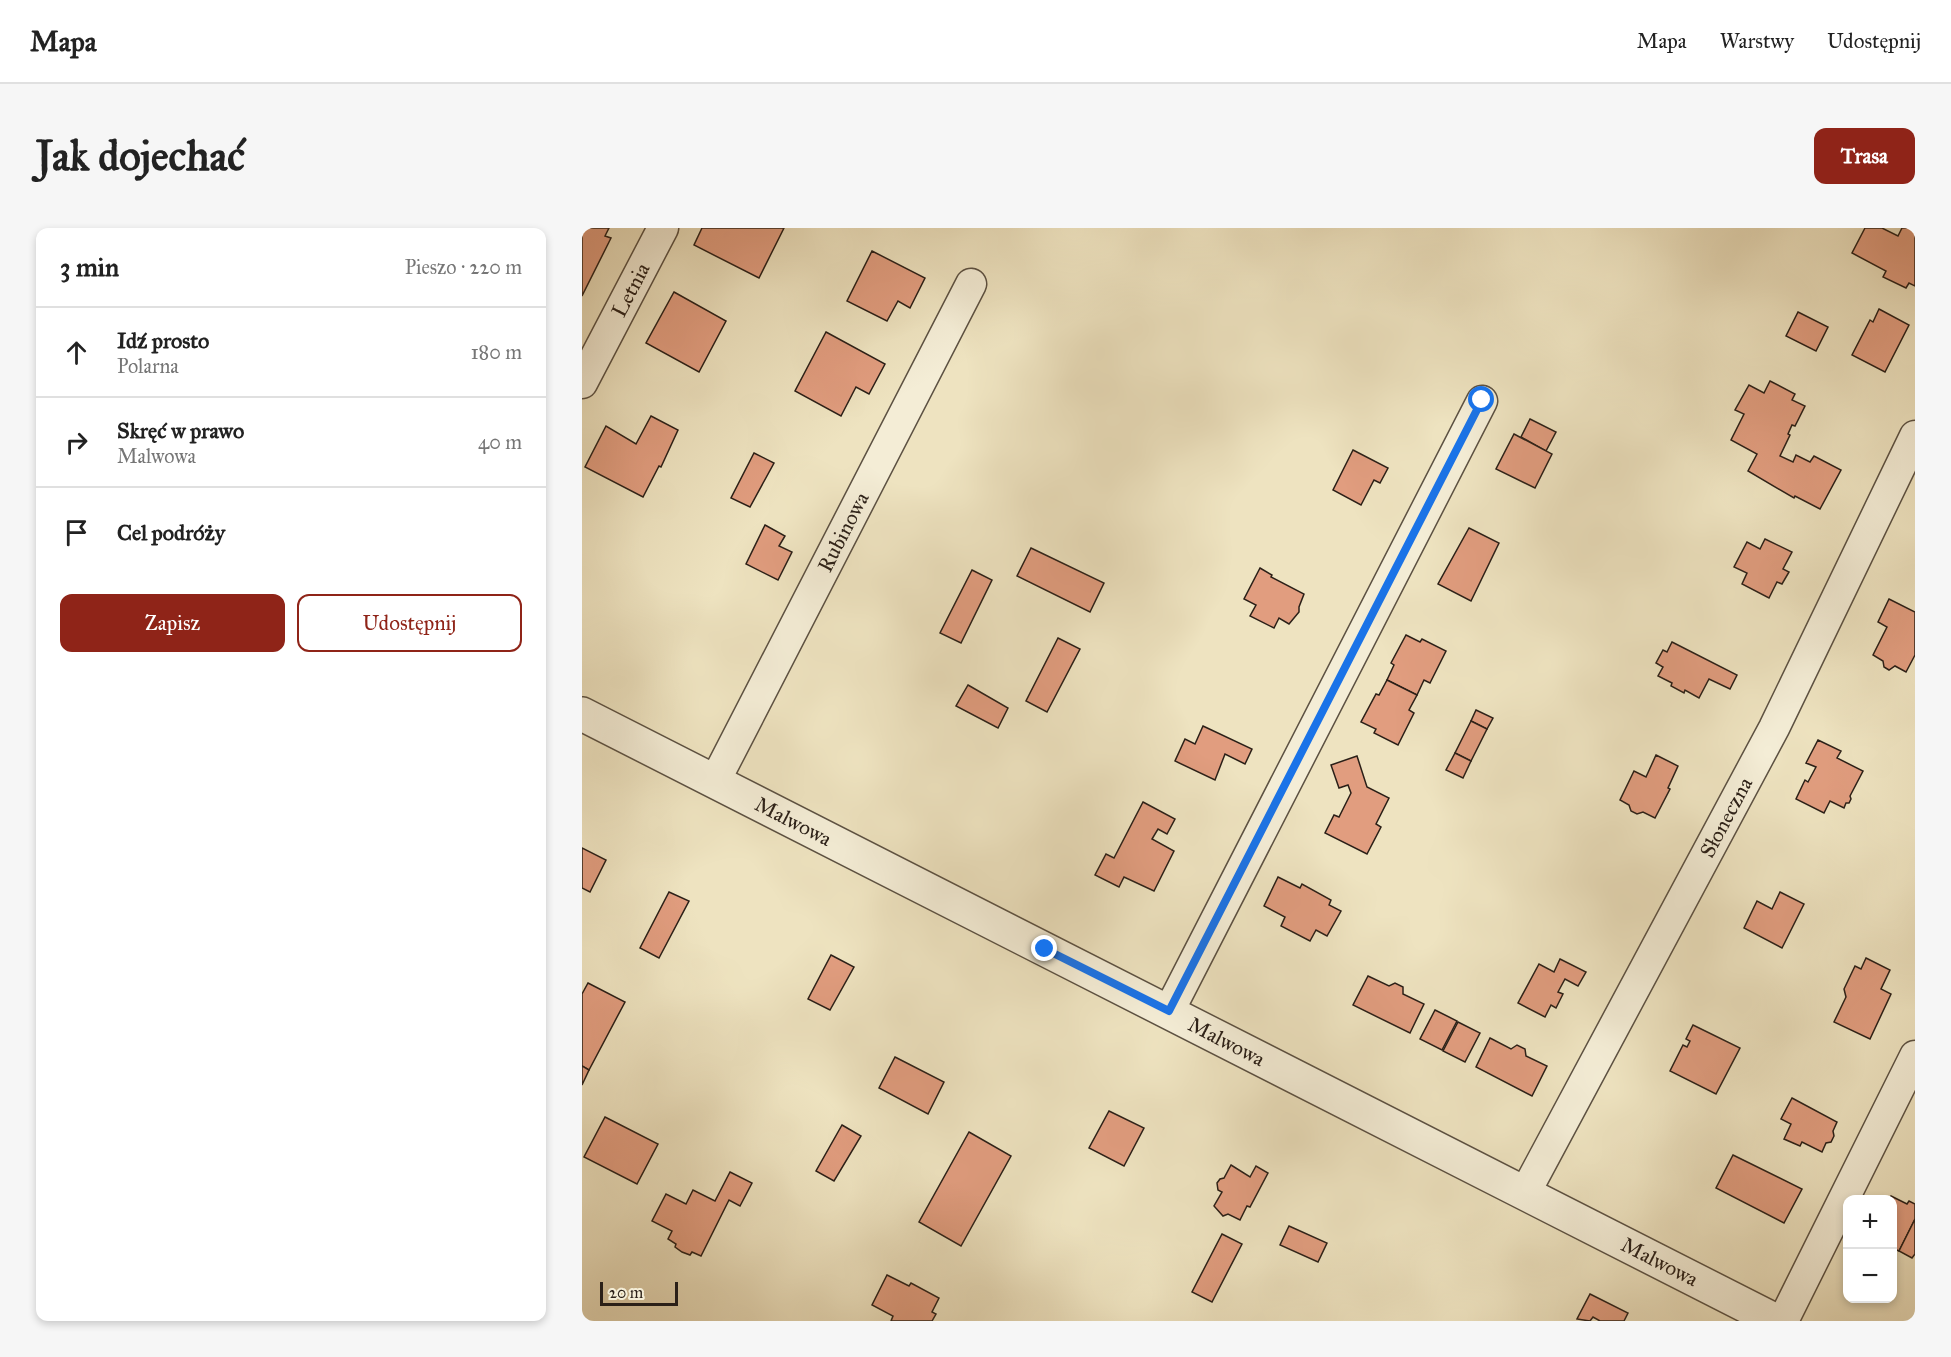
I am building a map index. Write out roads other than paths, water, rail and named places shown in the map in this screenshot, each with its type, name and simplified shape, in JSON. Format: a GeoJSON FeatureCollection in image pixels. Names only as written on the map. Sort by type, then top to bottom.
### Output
{"type":"FeatureCollection","features":[{"type":"Feature","properties":{"kind":"street","name":"Letnia"},"geometry":{"type":"LineString","coordinates":[[582,383],[663,228]]}},
{"type":"Feature","properties":{"kind":"street","name":"Rubinowa"},"geometry":{"type":"LineString","coordinates":[[716,781],[971,284]]}},
{"type":"Feature","properties":{"kind":"street"},"geometry":{"type":"LineString","coordinates":[[1169,1011],[1482,400]]}},
{"type":"Feature","properties":{"kind":"street","name":"Słoneczna"},"geometry":{"type":"LineString","coordinates":[[1525,1193],[1774,728],[1915,436]]}},
{"type":"Feature","properties":{"kind":"street","name":"Malwowa"},"geometry":{"type":"LineString","coordinates":[[582,714],[1776,1321]]}},
{"type":"Feature","properties":{"kind":"street"},"geometry":{"type":"LineString","coordinates":[[1783,1321],[1915,1056]]}}]}
